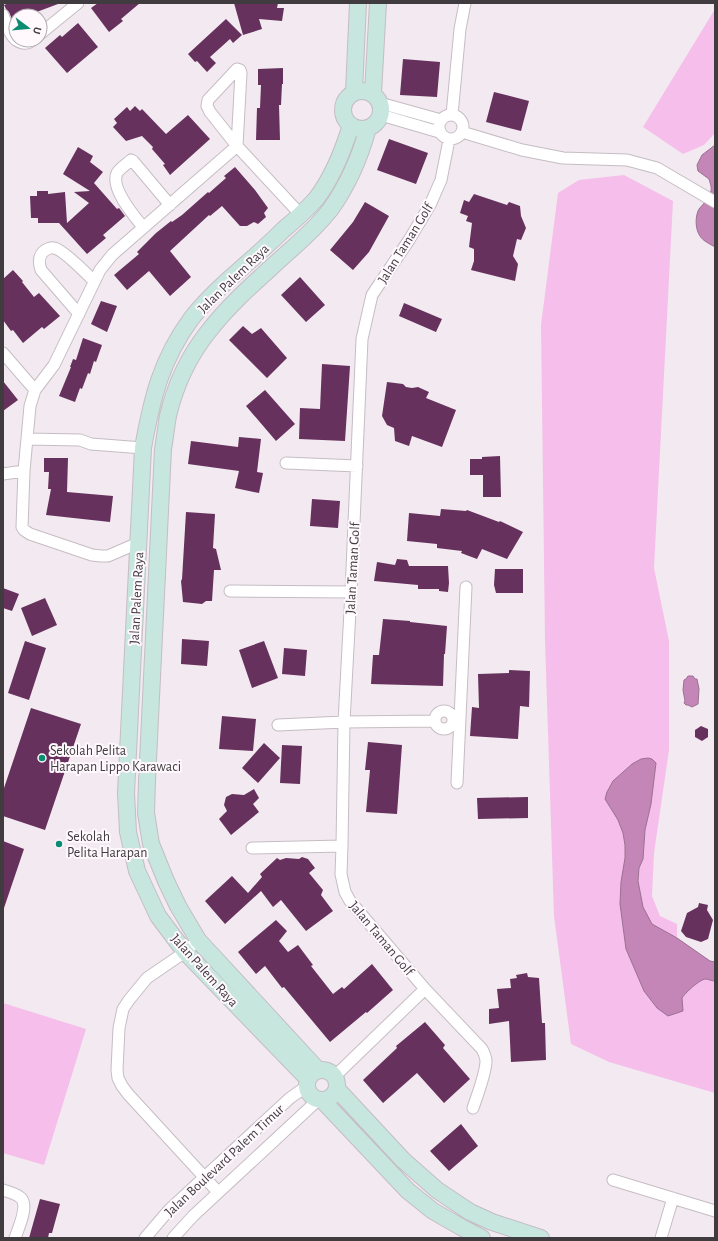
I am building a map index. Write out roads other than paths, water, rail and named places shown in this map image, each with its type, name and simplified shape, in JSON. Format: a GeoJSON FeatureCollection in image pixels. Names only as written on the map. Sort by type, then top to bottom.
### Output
{"type":"FeatureCollection","features":[{"type":"Feature","properties":{"kind":"street"},"geometry":{"type":"LineString","coordinates":[[48,27],[78,3]]}},
{"type":"Feature","properties":{"kind":"street"},"geometry":{"type":"LineString","coordinates":[[354,92],[358,3]]}},
{"type":"Feature","properties":{"kind":"street"},"geometry":{"type":"LineString","coordinates":[[378,3],[378,104],[378,121],[368,128],[356,128],[346,120],[343,108],[345,101],[354,92],[360,90],[367,91],[378,104],[439,132],[449,140],[457,138],[462,132],[463,125],[459,118],[452,115],[444,117],[441,120],[439,132]]}},
{"type":"Feature","properties":{"kind":"street"},"geometry":{"type":"LineString","coordinates":[[452,115],[460,29],[465,3]]}},
{"type":"Feature","properties":{"kind":"street"},"geometry":{"type":"LineString","coordinates":[[3,15],[8,28]]}},
{"type":"Feature","properties":{"kind":"street"},"geometry":{"type":"LineString","coordinates":[[138,543],[108,556],[92,555],[28,533],[24,530],[22,526],[24,471],[30,406],[35,390],[54,365],[94,281],[100,270],[112,255],[237,146],[241,73],[240,70],[237,69],[208,100],[207,106],[237,146],[301,215]]}},
{"type":"Feature","properties":{"kind":"street"},"geometry":{"type":"LineString","coordinates":[[378,104],[441,120]]}},
{"type":"Feature","properties":{"kind":"street","name":"Jalan Palem Raya"},"geometry":{"type":"LineString","coordinates":[[311,1078],[185,952],[158,916],[137,871],[128,832],[126,793],[144,445],[150,407],[160,374],[175,343],[188,324],[214,293],[301,215],[320,193],[336,166],[345,145],[351,125]]}},
{"type":"Feature","properties":{"kind":"street","name":"Jalan Palem Raya"},"geometry":{"type":"LineString","coordinates":[[311,1078],[198,940],[178,906],[151,844],[146,813],[163,449],[169,416],[178,384],[193,354],[208,331],[237,299],[304,238],[330,210],[360,156],[368,128]]}},
{"type":"Feature","properties":{"kind":"street"},"geometry":{"type":"LineString","coordinates":[[462,132],[522,150],[563,158],[627,160],[657,168],[711,200]]}},
{"type":"Feature","properties":{"kind":"street","name":"Jalan Taman Golf"},"geometry":{"type":"LineString","coordinates":[[449,140],[441,180],[430,205],[409,240],[372,295],[362,339],[344,722],[341,874],[345,892],[350,901],[425,990],[478,1044],[485,1054],[486,1062],[484,1072],[473,1108]]}},
{"type":"Feature","properties":{"kind":"street"},"geometry":{"type":"LineString","coordinates":[[143,227],[124,201],[116,178],[119,171],[131,160],[170,205]]}},
{"type":"Feature","properties":{"kind":"street"},"geometry":{"type":"LineString","coordinates":[[79,314],[41,270],[39,262],[41,255],[43,252],[51,248],[59,249],[94,281]]}},
{"type":"Feature","properties":{"kind":"street"},"geometry":{"type":"LineString","coordinates":[[3,353],[35,390]]}},
{"type":"Feature","properties":{"kind":"street"},"geometry":{"type":"LineString","coordinates":[[27,439],[80,440],[91,444],[144,445]]}},
{"type":"Feature","properties":{"kind":"street"},"geometry":{"type":"LineString","coordinates":[[286,463],[357,466]]}},
{"type":"Feature","properties":{"kind":"street"},"geometry":{"type":"LineString","coordinates":[[3,474],[24,471]]}},
{"type":"Feature","properties":{"kind":"street"},"geometry":{"type":"LineString","coordinates":[[457,783],[456,720],[466,587]]}},
{"type":"Feature","properties":{"kind":"street"},"geometry":{"type":"LineString","coordinates":[[230,591],[351,592]]}},
{"type":"Feature","properties":{"kind":"street"},"geometry":{"type":"LineString","coordinates":[[278,725],[344,722],[435,721],[436,725],[443,729],[450,727],[456,720]]}},
{"type":"Feature","properties":{"kind":"street"},"geometry":{"type":"LineString","coordinates":[[252,848],[342,846]]}},
{"type":"Feature","properties":{"kind":"street"},"geometry":{"type":"LineString","coordinates":[[198,940],[185,952],[147,978],[122,1009],[116,1070],[118,1078],[128,1094],[218,1192]]}},
{"type":"Feature","properties":{"kind":"street","name":"Jalan Taman Golf"},"geometry":{"type":"LineString","coordinates":[[336,1082],[425,990]]}},
{"type":"Feature","properties":{"kind":"street"},"geometry":{"type":"LineString","coordinates":[[482,1238],[461,1228],[433,1211],[408,1191],[320,1100],[312,1097],[308,1092],[311,1078],[324,1070],[330,1072],[336,1082],[403,1160],[437,1190],[470,1212],[492,1222],[541,1238]]}},
{"type":"Feature","properties":{"kind":"street","name":"Jalan Boulevard Palem Timur"},"geometry":{"type":"LineString","coordinates":[[145,1238],[169,1210],[311,1078]]}},
{"type":"Feature","properties":{"kind":"street"},"geometry":{"type":"LineString","coordinates":[[320,1100],[330,1099],[334,1094],[336,1082]]}},
{"type":"Feature","properties":{"kind":"street","name":"Jalan Boulevard Palem Timur"},"geometry":{"type":"LineString","coordinates":[[173,1238],[218,1192],[320,1100]]}},
{"type":"Feature","properties":{"kind":"street"},"geometry":{"type":"LineString","coordinates":[[613,1180],[715,1211]]}},
{"type":"Feature","properties":{"kind":"street"},"geometry":{"type":"LineString","coordinates":[[3,1190],[21,1198],[24,1203],[24,1209],[15,1238]]}},
{"type":"Feature","properties":{"kind":"street"},"geometry":{"type":"LineString","coordinates":[[661,1238],[673,1198]]}},
{"type":"Feature","properties":{"kind":"place","name":"Sekolah Pelita Harapan Lippo Karawaci"},"geometry":{"type":"Point","coordinates":[42,758]}},
{"type":"Feature","properties":{"kind":"place","name":"Sekolah Pelita Harapan"},"geometry":{"type":"Point","coordinates":[59,844]}}]}
